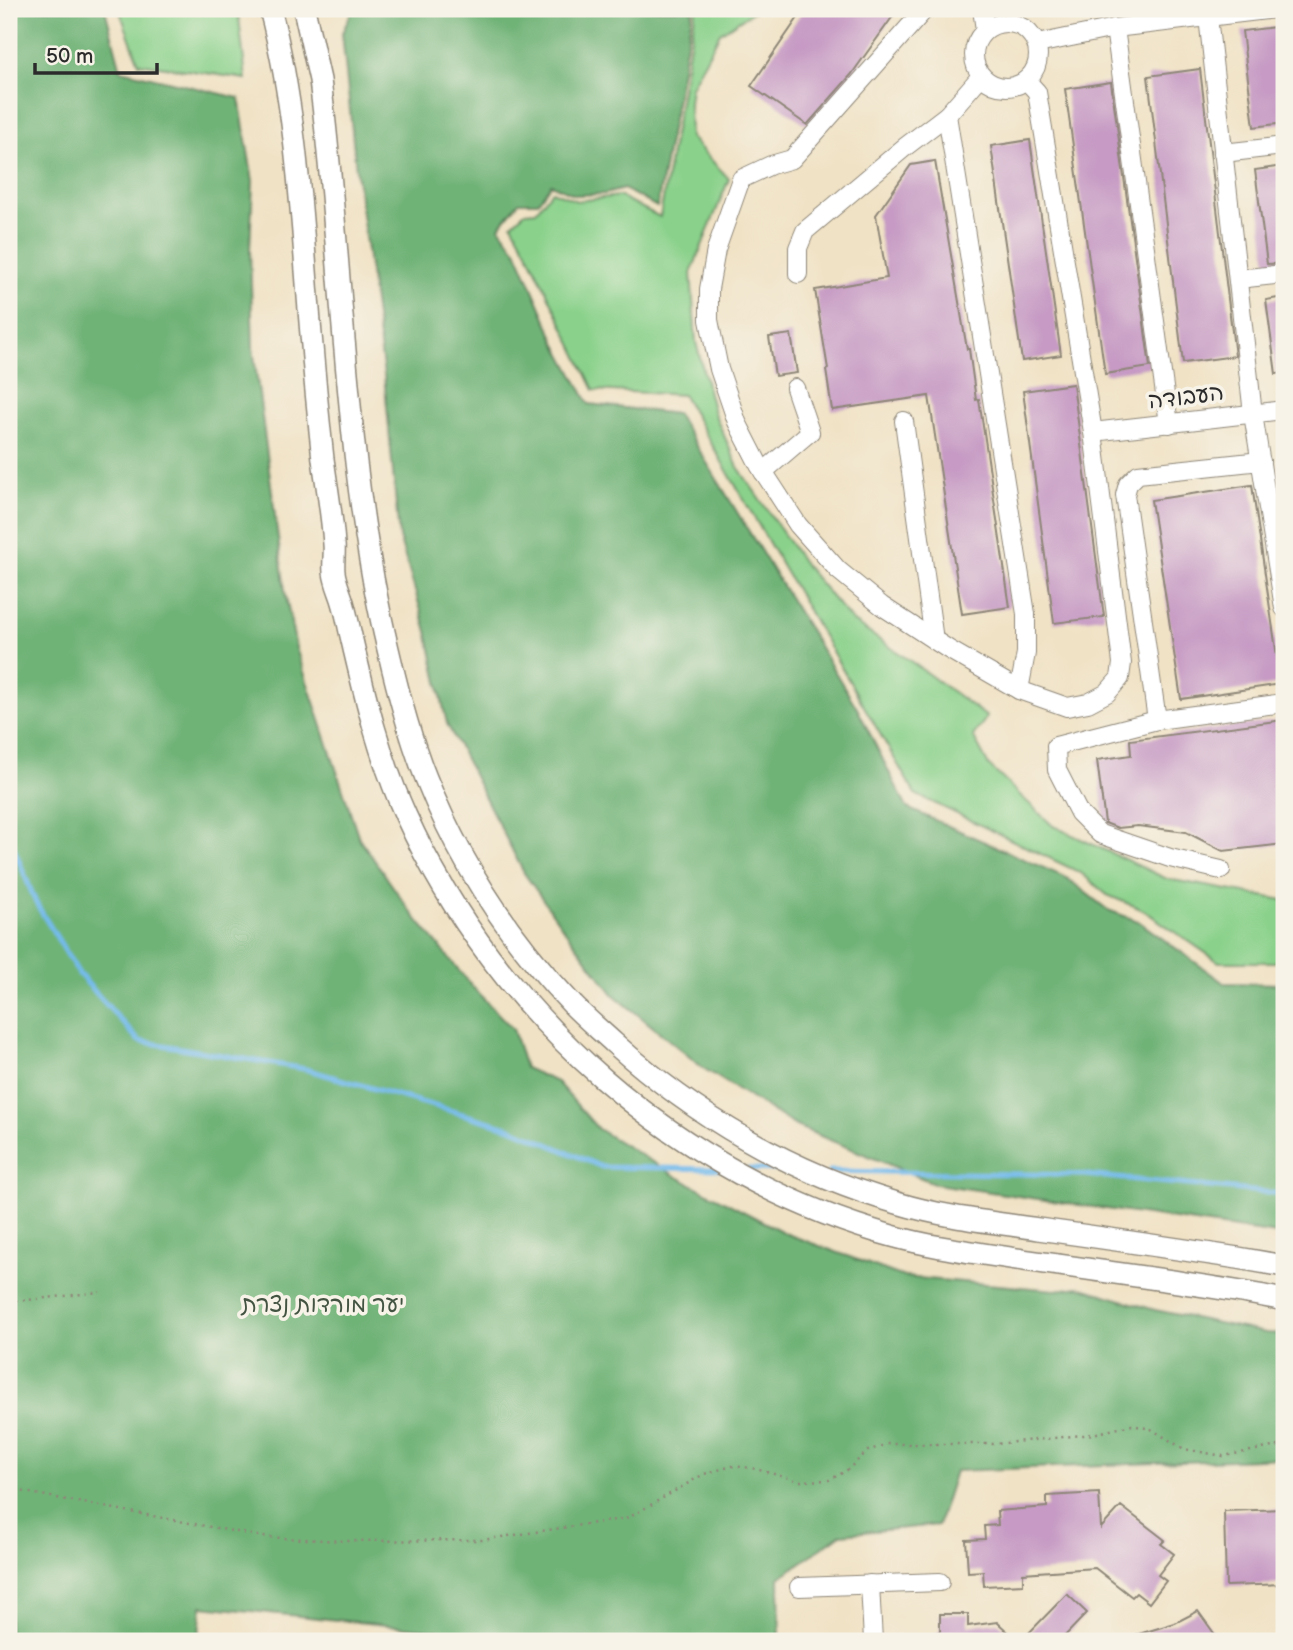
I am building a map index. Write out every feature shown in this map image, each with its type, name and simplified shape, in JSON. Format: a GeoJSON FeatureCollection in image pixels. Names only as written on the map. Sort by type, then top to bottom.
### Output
{"type":"FeatureCollection","features":[{"type":"Feature","properties":{"kind":"main road"},"geometry":{"type":"LineString","coordinates":[[270,9],[285,76],[293,129],[334,547],[334,571],[375,730],[405,814],[450,898],[508,981],[548,1027],[641,1109],[741,1174],[814,1208],[855,1224],[926,1244],[1284,1300]]}},
{"type":"Feature","properties":{"kind":"main road"},"geometry":{"type":"LineString","coordinates":[[304,9],[320,80],[326,125],[346,356],[367,542],[389,655],[415,750],[446,823],[488,897],[534,960],[572,1005],[653,1077],[732,1131],[836,1182],[899,1204],[950,1216],[1284,1266]]}},
{"type":"Feature","properties":{"kind":"street"},"geometry":{"type":"LineString","coordinates":[[925,9],[792,159],[741,179],[716,250],[709,289],[709,320],[719,369],[737,422],[763,472],[798,525],[838,570],[882,606],[934,640],[1019,690],[1067,708],[1088,703],[1107,693],[1120,678],[1122,663],[1093,432],[1037,92],[1026,80]]}},
{"type":"Feature","properties":{"kind":"street"},"geometry":{"type":"LineString","coordinates":[[982,9],[985,30]]}},
{"type":"Feature","properties":{"kind":"street"},"geometry":{"type":"LineString","coordinates":[[1037,44],[1115,27],[1275,9]]}},
{"type":"Feature","properties":{"kind":"street"},"geometry":{"type":"LineString","coordinates":[[1208,17],[1253,414],[1284,608]]}},
{"type":"Feature","properties":{"kind":"street"},"geometry":{"type":"LineString","coordinates":[[1015,23],[1025,28],[1037,44],[1039,54],[1033,73],[1017,85],[998,86],[981,76],[976,67],[974,47],[978,37],[994,24],[1015,23]]}},
{"type":"Feature","properties":{"kind":"street"},"geometry":{"type":"LineString","coordinates":[[1115,27],[1169,424]]}},
{"type":"Feature","properties":{"kind":"street"},"geometry":{"type":"LineString","coordinates":[[798,274],[798,248],[805,231],[947,115],[981,76]]}},
{"type":"Feature","properties":{"kind":"street"},"geometry":{"type":"LineString","coordinates":[[947,115],[1026,614],[1026,653],[1019,690]]}},
{"type":"Feature","properties":{"kind":"street"},"geometry":{"type":"LineString","coordinates":[[1223,153],[1284,146]]}},
{"type":"Feature","properties":{"kind":"street"},"geometry":{"type":"LineString","coordinates":[[1238,279],[1284,274]]}},
{"type":"Feature","properties":{"kind":"street"},"geometry":{"type":"LineString","coordinates":[[763,472],[810,432],[795,388]]}},
{"type":"Feature","properties":{"kind":"street","name":"העבודה"},"geometry":{"type":"LineString","coordinates":[[1093,432],[1284,410]]}},
{"type":"Feature","properties":{"kind":"street"},"geometry":{"type":"LineString","coordinates":[[904,421],[934,640]]}},
{"type":"Feature","properties":{"kind":"street"},"geometry":{"type":"LineString","coordinates":[[1157,720],[1125,495],[1128,484],[1138,474],[1261,461]]}},
{"type":"Feature","properties":{"kind":"street"},"geometry":{"type":"LineString","coordinates":[[1221,870],[1170,858],[1100,834],[1079,813],[1057,771],[1055,746],[1157,720],[1284,703]]}},
{"type":"Feature","properties":{"kind":"street"},"geometry":{"type":"LineString","coordinates":[[799,1587],[940,1582]]}},
{"type":"Feature","properties":{"kind":"street"},"geometry":{"type":"LineString","coordinates":[[870,1584],[873,1641]]}},
{"type":"Feature","properties":{"kind":"path"},"geometry":{"type":"LineString","coordinates":[[9,1302],[100,1292]]}},
{"type":"Feature","properties":{"kind":"path"},"geometry":{"type":"LineString","coordinates":[[9,1489],[264,1536],[343,1541],[482,1540],[628,1518],[704,1474],[733,1466],[752,1468],[799,1481],[829,1480],[846,1471],[868,1451],[886,1444],[995,1444],[1093,1434],[1132,1425],[1151,1429],[1184,1449],[1223,1456],[1284,1445]]}},
{"type":"Feature","properties":{"kind":"green space","name":"יער מורדות נצרת"},"geometry":{"type":"Polygon","coordinates":[[[9,9],[105,9],[121,70],[239,98],[253,181],[250,250],[253,348],[285,591],[296,648],[359,838],[410,911],[477,992],[513,1029],[525,1068],[557,1082],[598,1129],[679,1178],[787,1234],[904,1277],[1056,1290],[1079,1287],[1155,1310],[1266,1333],[1284,1334],[1284,1458],[955,1471],[938,1525],[841,1534],[779,1578],[780,1641],[466,1641],[444,1631],[202,1606],[198,1641],[9,1641],[9,9]]]}},
{"type":"Feature","properties":{"kind":"green space"},"geometry":{"type":"Polygon","coordinates":[[[119,9],[238,9],[246,79],[139,63],[119,9]]]}},
{"type":"Feature","properties":{"kind":"green space"},"geometry":{"type":"Polygon","coordinates":[[[353,9],[693,9],[657,207],[624,189],[605,194],[575,195],[551,184],[538,202],[519,202],[499,227],[516,250],[556,343],[589,404],[677,414],[857,708],[907,808],[1067,878],[1108,910],[1138,921],[1224,983],[1284,984],[1284,1235],[936,1184],[796,1126],[703,1068],[614,995],[563,928],[524,873],[447,724],[427,631],[399,537],[384,375],[356,170],[342,33],[353,9]]]}},
{"type":"Feature","properties":{"kind":"green space"},"geometry":{"type":"Polygon","coordinates":[[[696,9],[757,9],[720,33],[691,87],[689,103],[690,137],[729,179],[691,273],[696,342],[714,413],[738,467],[804,564],[852,621],[987,717],[973,736],[989,766],[1053,826],[1167,879],[1284,900],[1284,962],[1219,962],[1143,910],[1107,895],[1081,873],[915,794],[683,395],[594,390],[512,224],[525,212],[536,211],[552,191],[577,201],[619,196],[660,217],[696,9]]]}},
{"type":"Feature","properties":{"kind":"building"},"geometry":{"type":"Polygon","coordinates":[[[804,9],[898,9],[851,75],[807,125],[751,86],[804,9]]]}},
{"type":"Feature","properties":{"kind":"building"},"geometry":{"type":"Polygon","coordinates":[[[1284,26],[1284,123],[1254,127],[1242,31],[1284,26]]]}},
{"type":"Feature","properties":{"kind":"building"},"geometry":{"type":"Polygon","coordinates":[[[1200,69],[1235,356],[1183,363],[1148,76],[1200,69]]]}},
{"type":"Feature","properties":{"kind":"building"},"geometry":{"type":"Polygon","coordinates":[[[1111,82],[1150,367],[1105,374],[1065,89],[1111,82]]]}},
{"type":"Feature","properties":{"kind":"building"},"geometry":{"type":"Polygon","coordinates":[[[1030,140],[1061,355],[1022,361],[991,146],[1030,140]]]}},
{"type":"Feature","properties":{"kind":"building"},"geometry":{"type":"Polygon","coordinates":[[[935,161],[976,400],[979,399],[1010,607],[962,614],[929,396],[832,410],[815,290],[887,278],[876,215],[911,165],[935,161]]]}},
{"type":"Feature","properties":{"kind":"building"},"geometry":{"type":"Polygon","coordinates":[[[1284,166],[1284,263],[1267,264],[1255,170],[1284,166]]]}},
{"type":"Feature","properties":{"kind":"building"},"geometry":{"type":"Polygon","coordinates":[[[1284,297],[1284,373],[1276,374],[1266,300],[1284,297]]]}},
{"type":"Feature","properties":{"kind":"building"},"geometry":{"type":"Polygon","coordinates":[[[791,334],[797,373],[775,376],[769,337],[791,334]]]}},
{"type":"Feature","properties":{"kind":"building"},"geometry":{"type":"Polygon","coordinates":[[[1073,384],[1104,617],[1054,623],[1023,391],[1073,384]]]}},
{"type":"Feature","properties":{"kind":"building"},"geometry":{"type":"Polygon","coordinates":[[[1252,485],[1281,684],[1181,699],[1151,500],[1252,485]]]}},
{"type":"Feature","properties":{"kind":"building"},"geometry":{"type":"Polygon","coordinates":[[[1284,720],[1284,844],[1223,851],[1186,832],[1138,826],[1118,828],[1105,823],[1097,760],[1131,755],[1130,740],[1284,720]]]}},
{"type":"Feature","properties":{"kind":"building"},"geometry":{"type":"Polygon","coordinates":[[[1099,1493],[1101,1528],[1121,1506],[1165,1540],[1161,1544],[1174,1554],[1158,1575],[1166,1581],[1149,1603],[1136,1593],[1132,1597],[1095,1568],[1023,1573],[1023,1584],[984,1586],[983,1571],[968,1572],[966,1540],[985,1539],[984,1526],[998,1525],[997,1511],[1047,1507],[1047,1496],[1099,1493]]]}},
{"type":"Feature","properties":{"kind":"building"},"geometry":{"type":"Polygon","coordinates":[[[1284,1509],[1284,1584],[1226,1586],[1224,1511],[1284,1509]]]}},
{"type":"Feature","properties":{"kind":"building"},"geometry":{"type":"Polygon","coordinates":[[[1067,1594],[1087,1613],[1060,1641],[1021,1641],[1067,1594]]]}},
{"type":"Feature","properties":{"kind":"building"},"geometry":{"type":"Polygon","coordinates":[[[1198,1611],[1216,1636],[1207,1641],[1127,1641],[1126,1638],[1175,1623],[1198,1611]]]}},
{"type":"Feature","properties":{"kind":"building"},"geometry":{"type":"Polygon","coordinates":[[[940,1614],[968,1614],[968,1626],[997,1622],[1018,1641],[927,1641],[940,1631],[940,1614]]]}},
{"type":"Feature","properties":{"kind":"waterway"},"geometry":{"type":"LineString","coordinates":[[9,836],[36,903],[79,974],[139,1041],[305,1069],[511,1128],[602,1167],[719,1169]]}},
{"type":"Feature","properties":{"kind":"waterway"},"geometry":{"type":"LineString","coordinates":[[749,1169],[789,1170]]}},
{"type":"Feature","properties":{"kind":"waterway"},"geometry":{"type":"LineString","coordinates":[[830,1171],[1085,1175],[1284,1194]]}}]}
